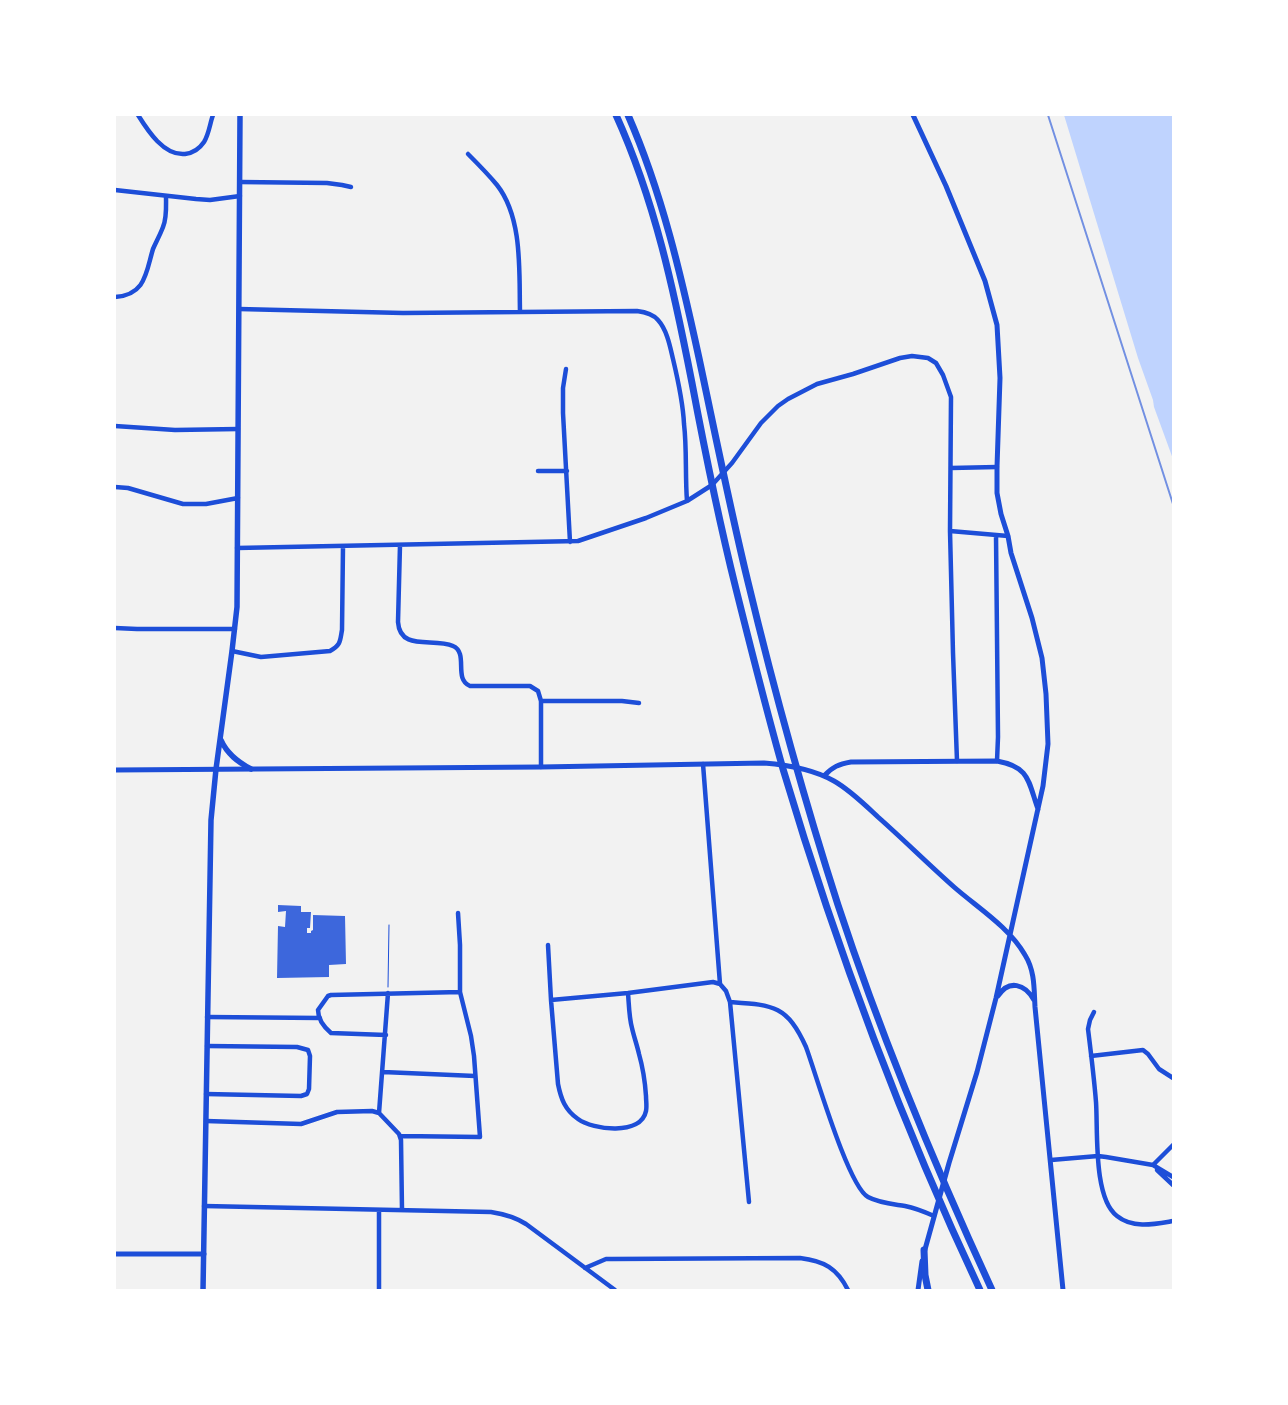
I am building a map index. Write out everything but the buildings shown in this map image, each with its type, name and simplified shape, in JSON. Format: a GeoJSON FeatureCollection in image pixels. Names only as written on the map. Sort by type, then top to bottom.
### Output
{"type":"FeatureCollection","features":[{"type":"Feature","properties":{"kind":"highway"},"geometry":{"type":"LineString","coordinates":[[616,115],[640,174],[662,247],[680,321],[712,485],[742,613],[782,765],[820,885],[870,1027],[918,1150],[980,1290]]}},
{"type":"Feature","properties":{"kind":"highway"},"geometry":{"type":"LineString","coordinates":[[628,115],[652,179],[676,254],[748,582],[797,768],[838,903],[880,1023],[940,1173],[992,1290]]}},
{"type":"Feature","properties":{"kind":"highway"},"geometry":{"type":"LineString","coordinates":[[924,1250],[928,1290]]}},
{"type":"Feature","properties":{"kind":"main road"},"geometry":{"type":"LineString","coordinates":[[203,1290],[211,820],[237,607],[240,115]]}},
{"type":"Feature","properties":{"kind":"main road"},"geometry":{"type":"LineString","coordinates":[[220,738],[226,750],[240,763],[251,769]]}},
{"type":"Feature","properties":{"kind":"street"},"geometry":{"type":"LineString","coordinates":[[138,115],[146,128],[160,143],[177,154],[193,152],[204,142],[213,115]]}},
{"type":"Feature","properties":{"kind":"street"},"geometry":{"type":"LineString","coordinates":[[913,115],[971,245],[985,281],[997,325],[1000,378],[997,493],[1011,553],[1036,631],[1044,672],[1048,730],[1047,757],[1038,810],[996,998],[977,1072],[924,1250],[918,1290]]}},
{"type":"Feature","properties":{"kind":"street"},"geometry":{"type":"LineString","coordinates":[[468,154],[498,185],[511,212],[517,240],[520,312]]}},
{"type":"Feature","properties":{"kind":"street"},"geometry":{"type":"LineString","coordinates":[[240,182],[327,183],[351,187]]}},
{"type":"Feature","properties":{"kind":"street"},"geometry":{"type":"LineString","coordinates":[[115,190],[210,200],[240,196]]}},
{"type":"Feature","properties":{"kind":"street"},"geometry":{"type":"LineString","coordinates":[[115,297],[122,297],[132,293],[144,280],[154,248],[164,226],[166,196]]}},
{"type":"Feature","properties":{"kind":"street"},"geometry":{"type":"LineString","coordinates":[[239,309],[403,313],[637,311],[653,315],[664,330],[671,349],[678,380],[684,422],[685,476],[688,500]]}},
{"type":"Feature","properties":{"kind":"street"},"geometry":{"type":"LineString","coordinates":[[237,548],[578,542],[646,518],[688,500],[712,485],[732,463],[762,423],[778,406],[788,399],[817,384],[900,358],[912,356],[928,358],[936,363],[951,397],[950,532],[957,762]]}},
{"type":"Feature","properties":{"kind":"street"},"geometry":{"type":"LineString","coordinates":[[566,369],[563,388],[563,413],[570,542]]}},
{"type":"Feature","properties":{"kind":"street"},"geometry":{"type":"LineString","coordinates":[[115,426],[175,430],[238,429]]}},
{"type":"Feature","properties":{"kind":"street"},"geometry":{"type":"LineString","coordinates":[[951,468],[997,467]]}},
{"type":"Feature","properties":{"kind":"street"},"geometry":{"type":"LineString","coordinates":[[538,471],[567,471]]}},
{"type":"Feature","properties":{"kind":"street"},"geometry":{"type":"LineString","coordinates":[[115,487],[128,488],[183,504],[206,504],[238,498]]}},
{"type":"Feature","properties":{"kind":"street"},"geometry":{"type":"LineString","coordinates":[[950,532],[1008,536]]}},
{"type":"Feature","properties":{"kind":"street"},"geometry":{"type":"LineString","coordinates":[[996,536],[997,761]]}},
{"type":"Feature","properties":{"kind":"street"},"geometry":{"type":"LineString","coordinates":[[400,545],[398,622],[401,634],[406,639],[446,644],[457,649],[460,656],[462,678],[466,684],[476,686],[530,686],[538,691],[541,701],[541,767]]}},
{"type":"Feature","properties":{"kind":"street"},"geometry":{"type":"LineString","coordinates":[[232,651],[261,657],[330,651],[337,647],[340,643],[342,630],[343,546]]}},
{"type":"Feature","properties":{"kind":"street"},"geometry":{"type":"LineString","coordinates":[[115,628],[137,630],[235,629]]}},
{"type":"Feature","properties":{"kind":"street"},"geometry":{"type":"LineString","coordinates":[[541,701],[639,703]]}},
{"type":"Feature","properties":{"kind":"street"},"geometry":{"type":"LineString","coordinates":[[824,776],[836,766],[851,762],[997,761],[1013,765],[1022,770],[1038,810]]}},
{"type":"Feature","properties":{"kind":"street"},"geometry":{"type":"LineString","coordinates":[[115,770],[541,767],[764,763],[797,768],[824,776],[856,797],[954,887],[1010,935],[1030,966],[1034,979],[1063,1290]]}},
{"type":"Feature","properties":{"kind":"street"},"geometry":{"type":"LineString","coordinates":[[703,764],[720,984]]}},
{"type":"Feature","properties":{"kind":"street"},"geometry":{"type":"LineString","coordinates":[[400,1136],[480,1137],[471,1036],[460,992],[458,913]]}},
{"type":"Feature","properties":{"kind":"street"},"geometry":{"type":"LineString","coordinates":[[548,945],[558,1084],[563,1104],[572,1114],[585,1123],[601,1127],[627,1128],[634,1126],[644,1115],[646,1105],[644,1076],[631,1026],[628,993]]}},
{"type":"Feature","properties":{"kind":"street"},"geometry":{"type":"LineString","coordinates":[[551,1000],[628,993],[713,982],[720,984],[726,991],[730,1002],[749,1202]]}},
{"type":"Feature","properties":{"kind":"street"},"geometry":{"type":"LineString","coordinates":[[996,998],[1003,990],[1017,985],[1026,988],[1035,1001]]}},
{"type":"Feature","properties":{"kind":"street"},"geometry":{"type":"LineString","coordinates":[[386,1035],[333,1033],[326,1028],[318,1010],[328,996],[331,995],[460,992]]}},
{"type":"Feature","properties":{"kind":"street"},"geometry":{"type":"LineString","coordinates":[[379,1113],[388,993]]}},
{"type":"Feature","properties":{"kind":"street"},"geometry":{"type":"LineString","coordinates":[[730,1002],[771,1006],[782,1012],[792,1021],[806,1047],[837,1136],[855,1182],[861,1191],[873,1200],[907,1206],[934,1216]]}},
{"type":"Feature","properties":{"kind":"street"},"geometry":{"type":"LineString","coordinates":[[1094,1012],[1088,1029],[1096,1103],[1098,1156],[1101,1181],[1106,1200],[1117,1216],[1129,1222],[1148,1224],[1173,1221]]}},
{"type":"Feature","properties":{"kind":"street"},"geometry":{"type":"LineString","coordinates":[[207,1017],[320,1018]]}},
{"type":"Feature","properties":{"kind":"street"},"geometry":{"type":"LineString","coordinates":[[870,1027],[880,1023]]}},
{"type":"Feature","properties":{"kind":"street"},"geometry":{"type":"LineString","coordinates":[[206,1046],[297,1048],[308,1050],[310,1056],[309,1089],[307,1094],[301,1096],[206,1094]]}},
{"type":"Feature","properties":{"kind":"street"},"geometry":{"type":"LineString","coordinates":[[1091,1056],[1143,1050],[1159,1069],[1173,1078]]}},
{"type":"Feature","properties":{"kind":"street"},"geometry":{"type":"LineString","coordinates":[[382,1072],[475,1076]]}},
{"type":"Feature","properties":{"kind":"street"},"geometry":{"type":"LineString","coordinates":[[206,1121],[301,1124],[336,1112],[372,1111],[379,1113],[400,1136],[402,1148],[402,1210]]}},
{"type":"Feature","properties":{"kind":"street"},"geometry":{"type":"LineString","coordinates":[[1153,1165],[1173,1146]]}},
{"type":"Feature","properties":{"kind":"street"},"geometry":{"type":"LineString","coordinates":[[1051,1160],[1098,1156],[1153,1165],[1173,1176]]}},
{"type":"Feature","properties":{"kind":"street"},"geometry":{"type":"LineString","coordinates":[[1153,1165],[1173,1185]]}},
{"type":"Feature","properties":{"kind":"street"},"geometry":{"type":"LineString","coordinates":[[204,1206],[491,1212],[507,1215],[526,1224],[615,1290]]}},
{"type":"Feature","properties":{"kind":"street"},"geometry":{"type":"LineString","coordinates":[[378,1290],[379,1210]]}},
{"type":"Feature","properties":{"kind":"street"},"geometry":{"type":"LineString","coordinates":[[115,1254],[204,1254]]}},
{"type":"Feature","properties":{"kind":"street"},"geometry":{"type":"LineString","coordinates":[[585,1268],[612,1259],[800,1258],[813,1260],[835,1271],[848,1290]]}},
{"type":"Feature","properties":{"kind":"path"},"geometry":{"type":"LineString","coordinates":[[388,993],[389,925]]}},
{"type":"Feature","properties":{"kind":"water"},"geometry":{"type":"Polygon","coordinates":[[[1064,115],[1173,115],[1173,459],[1138,358],[1064,115]]]}},
{"type":"Feature","properties":{"kind":"railway"},"geometry":{"type":"LineString","coordinates":[[1048,115],[1173,504]]}}]}
